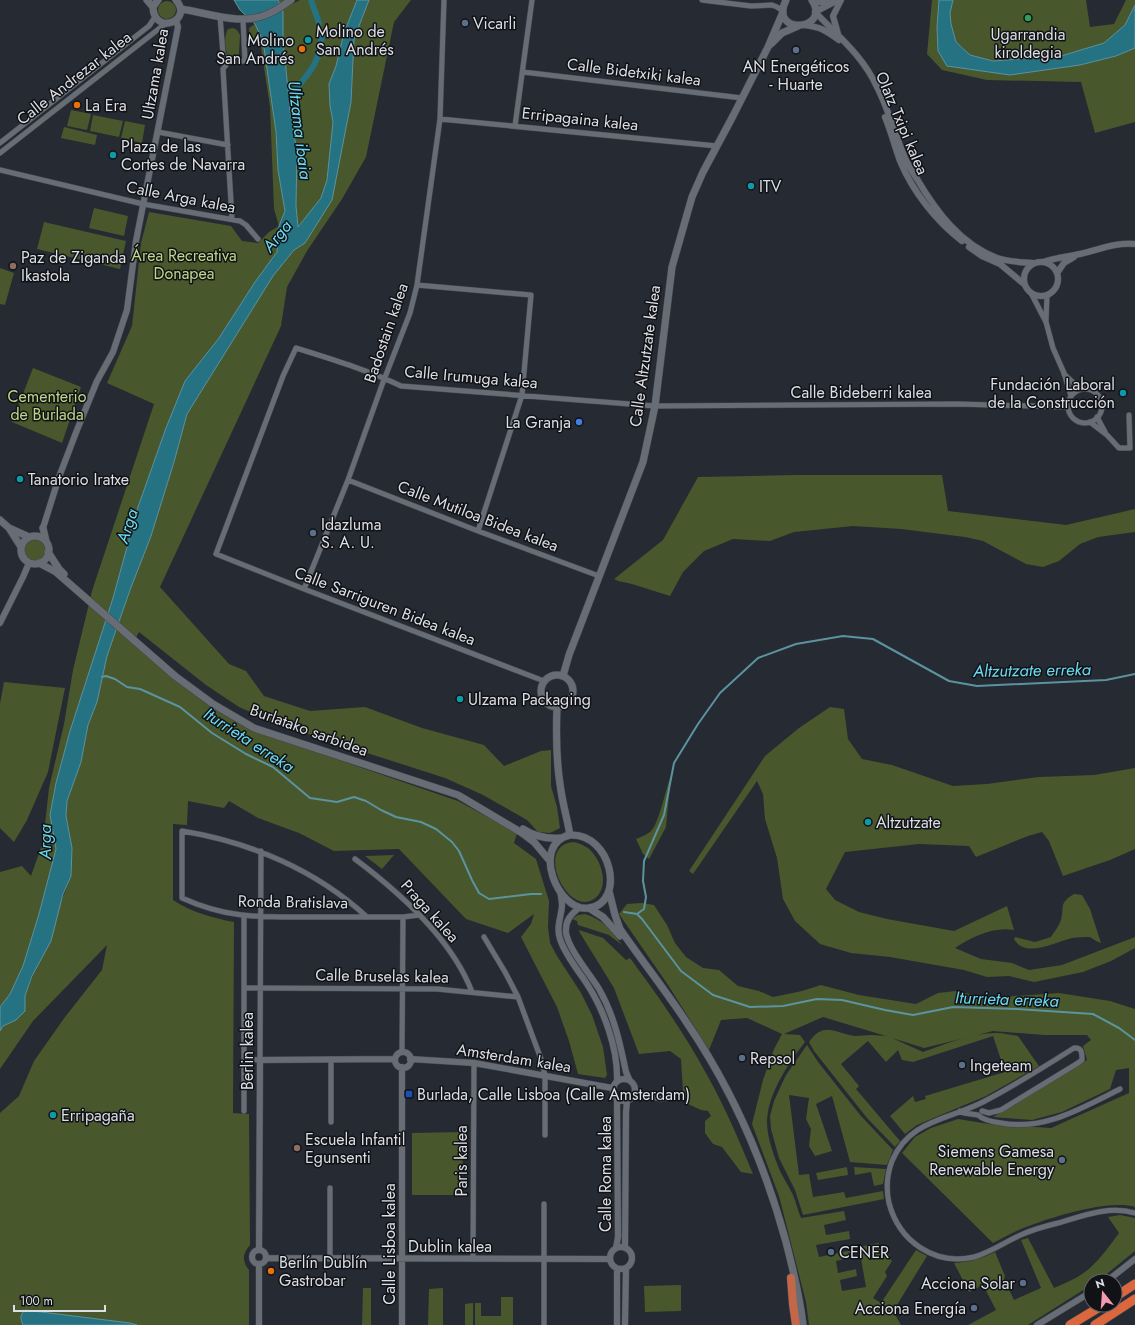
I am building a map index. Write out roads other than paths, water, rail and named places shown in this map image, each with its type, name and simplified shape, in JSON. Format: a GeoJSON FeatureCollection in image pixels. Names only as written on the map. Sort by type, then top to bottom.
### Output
{"type":"FeatureCollection","features":[{"type":"Feature","properties":{"kind":"highway"},"geometry":{"type":"LineString","coordinates":[[793,1277],[793,1304],[796,1325]]}},
{"type":"Feature","properties":{"kind":"highway"},"geometry":{"type":"LineString","coordinates":[[1123,1292],[1135,1284]]}},
{"type":"Feature","properties":{"kind":"highway"},"geometry":{"type":"LineString","coordinates":[[1094,1325],[1135,1299]]}},
{"type":"Feature","properties":{"kind":"highway"},"geometry":{"type":"LineString","coordinates":[[1068,1325],[1091,1313]]}},
{"type":"Feature","properties":{"kind":"main road"},"geometry":{"type":"LineString","coordinates":[[147,0],[154,7]]}},
{"type":"Feature","properties":{"kind":"main road"},"geometry":{"type":"LineString","coordinates":[[158,0],[154,7],[155,17],[165,24],[173,22],[179,17],[181,9],[176,0]]}},
{"type":"Feature","properties":{"kind":"main road"},"geometry":{"type":"LineString","coordinates":[[776,0],[784,7],[787,21],[791,24],[801,25]]}},
{"type":"Feature","properties":{"kind":"main road"},"geometry":{"type":"LineString","coordinates":[[768,47],[782,32],[812,20],[815,12],[815,7],[812,0]]}},
{"type":"Feature","properties":{"kind":"main road"},"geometry":{"type":"LineString","coordinates":[[181,9],[245,20],[270,14],[290,1]]}},
{"type":"Feature","properties":{"kind":"main road"},"geometry":{"type":"LineString","coordinates":[[768,47],[784,7]]}},
{"type":"Feature","properties":{"kind":"main road","name":"Calle Altzutzate kalea"},"geometry":{"type":"LineString","coordinates":[[563,676],[569,655],[643,462],[655,406],[672,267],[692,197],[716,146],[768,47]]}},
{"type":"Feature","properties":{"kind":"main road"},"geometry":{"type":"LineString","coordinates":[[0,520],[9,528],[21,547],[22,556],[28,563],[32,564],[39,563],[46,558],[48,552],[43,528],[25,540],[21,547]]}},
{"type":"Feature","properties":{"kind":"main road"},"geometry":{"type":"LineString","coordinates":[[9,528],[31,537],[42,538],[46,541]]}},
{"type":"Feature","properties":{"kind":"main road","name":"Burlatako sarbidea"},"geometry":{"type":"LineString","coordinates":[[48,552],[58,569],[83,594]]}},
{"type":"Feature","properties":{"kind":"main road","name":"Burlatako sarbidea"},"geometry":{"type":"LineString","coordinates":[[39,563],[56,572],[83,594],[175,676],[213,704],[254,728],[458,795],[522,833],[534,842],[550,861]]}},
{"type":"Feature","properties":{"kind":"main road","name":"Burlatako sarbidea"},"geometry":{"type":"LineString","coordinates":[[139,643],[198,689],[219,703],[258,724],[441,785],[460,793],[527,832],[544,838],[560,838]]}},
{"type":"Feature","properties":{"kind":"main road"},"geometry":{"type":"LineString","coordinates":[[553,676],[563,676],[571,684],[572,694],[567,703],[557,707],[547,704],[541,690],[544,681],[553,676]]}},
{"type":"Feature","properties":{"kind":"main road"},"geometry":{"type":"LineString","coordinates":[[557,707],[556,748],[560,785],[570,835]]}},
{"type":"Feature","properties":{"kind":"main road"},"geometry":{"type":"LineString","coordinates":[[609,891],[598,906],[579,908],[572,905],[560,891],[552,872],[550,861],[554,844],[560,838],[570,835],[578,835],[588,839],[597,846],[606,858],[610,869],[609,891],[620,929],[687,1023],[709,1058],[742,1121],[766,1179],[780,1221],[803,1325]]}},
{"type":"Feature","properties":{"kind":"main road"},"geometry":{"type":"LineString","coordinates":[[589,908],[602,917],[616,930],[684,1025],[711,1069],[743,1132],[762,1181],[793,1277],[800,1325]]}},
{"type":"Feature","properties":{"kind":"main road"},"geometry":{"type":"LineString","coordinates":[[793,1277],[801,1290],[806,1325]]}},
{"type":"Feature","properties":{"kind":"street","name":"Badostain kalea"},"geometry":{"type":"LineString","coordinates":[[304,589],[348,480],[384,378],[410,313],[417,286],[440,119],[444,0]]}},
{"type":"Feature","properties":{"kind":"street"},"geometry":{"type":"LineString","coordinates":[[516,126],[532,0]]}},
{"type":"Feature","properties":{"kind":"street"},"geometry":{"type":"LineString","coordinates":[[702,0],[750,6],[772,5],[784,7]]}},
{"type":"Feature","properties":{"kind":"street"},"geometry":{"type":"LineString","coordinates":[[812,0],[820,2],[839,0]]}},
{"type":"Feature","properties":{"kind":"street"},"geometry":{"type":"LineString","coordinates":[[815,12],[839,0]]}},
{"type":"Feature","properties":{"kind":"street"},"geometry":{"type":"LineString","coordinates":[[838,35],[833,16],[839,0]]}},
{"type":"Feature","properties":{"kind":"street","name":"Olatz Txipi kalea"},"geometry":{"type":"LineString","coordinates":[[815,12],[856,54],[867,69],[877,87],[906,160],[929,199],[942,217],[964,239],[983,252],[998,259],[1033,263]]}},
{"type":"Feature","properties":{"kind":"street"},"geometry":{"type":"LineString","coordinates":[[220,16],[223,54],[229,61],[245,61],[245,20]]}},
{"type":"Feature","properties":{"kind":"street","name":"Calle Andrezar kalea"},"geometry":{"type":"LineString","coordinates":[[0,143],[149,26],[155,17]]}},
{"type":"Feature","properties":{"kind":"street","name":"Ultzama kalea"},"geometry":{"type":"LineString","coordinates":[[43,528],[59,477],[77,430],[97,381],[113,352],[120,335],[127,310],[136,241],[178,27],[176,20]]}},
{"type":"Feature","properties":{"kind":"street","name":"Calle Andrezar kalea"},"geometry":{"type":"LineString","coordinates":[[0,153],[165,24]]}},
{"type":"Feature","properties":{"kind":"street","name":"Olatz Txipi kalea"},"geometry":{"type":"LineString","coordinates":[[801,25],[818,27],[827,31],[848,49],[863,69],[875,90],[901,162],[923,202],[957,237],[982,256],[1000,264],[1024,284]]}},
{"type":"Feature","properties":{"kind":"street"},"geometry":{"type":"LineString","coordinates":[[229,61],[224,69],[232,219]]}},
{"type":"Feature","properties":{"kind":"street","name":"Calle Bidetxiki kalea"},"geometry":{"type":"LineString","coordinates":[[523,72],[742,98]]}},
{"type":"Feature","properties":{"kind":"street","name":"Erripagaina kalea"},"geometry":{"type":"LineString","coordinates":[[440,119],[716,146]]}},
{"type":"Feature","properties":{"kind":"street"},"geometry":{"type":"LineString","coordinates":[[158,132],[228,145]]}},
{"type":"Feature","properties":{"kind":"street","name":"Calle Arga kalea"},"geometry":{"type":"LineString","coordinates":[[0,170],[143,204],[240,221],[246,225],[258,238]]}},
{"type":"Feature","properties":{"kind":"street"},"geometry":{"type":"LineString","coordinates":[[1064,373],[1080,389],[1091,390],[1099,397],[1102,407],[1097,417],[1090,422],[1084,423],[1075,420],[1069,412],[1068,407],[1071,396],[1064,373],[1053,348],[1046,322],[1031,293],[1024,284],[1024,274],[1026,270],[1033,263],[1078,254],[1115,244],[1135,244]]}},
{"type":"Feature","properties":{"kind":"street"},"geometry":{"type":"LineString","coordinates":[[1057,273],[1064,263],[1078,254]]}},
{"type":"Feature","properties":{"kind":"street"},"geometry":{"type":"LineString","coordinates":[[1031,293],[1039,296],[1047,295],[1055,288],[1057,283],[1057,273],[1052,265],[1043,262]]}},
{"type":"Feature","properties":{"kind":"street"},"geometry":{"type":"LineString","coordinates":[[417,286],[531,294],[522,395],[478,531]]}},
{"type":"Feature","properties":{"kind":"street"},"geometry":{"type":"LineString","coordinates":[[1046,322],[1047,295]]}},
{"type":"Feature","properties":{"kind":"street","name":"Calle Irumuga kalea"},"geometry":{"type":"LineString","coordinates":[[216,554],[283,376],[296,348],[335,360],[384,378],[401,386],[655,406]]}},
{"type":"Feature","properties":{"kind":"street"},"geometry":{"type":"LineString","coordinates":[[1071,396],[1080,389]]}},
{"type":"Feature","properties":{"kind":"street","name":"Calle Bideberri kalea"},"geometry":{"type":"LineString","coordinates":[[655,406],[958,404],[1068,407]]}},
{"type":"Feature","properties":{"kind":"street"},"geometry":{"type":"LineString","coordinates":[[1090,422],[1119,448],[1130,448],[1129,415]]}},
{"type":"Feature","properties":{"kind":"street"},"geometry":{"type":"LineString","coordinates":[[1097,417],[1106,435]]}},
{"type":"Feature","properties":{"kind":"street","name":"Calle Mutiloa Bidea kalea"},"geometry":{"type":"LineString","coordinates":[[348,480],[599,576]]}},
{"type":"Feature","properties":{"kind":"street","name":"Calle Sarriguren Bidea kalea"},"geometry":{"type":"LineString","coordinates":[[216,554],[544,681]]}},
{"type":"Feature","properties":{"kind":"street"},"geometry":{"type":"LineString","coordinates":[[0,622],[23,578],[28,563]]}},
{"type":"Feature","properties":{"kind":"street","name":"Ronda Bratislava"},"geometry":{"type":"LineString","coordinates":[[367,916],[343,896],[318,879],[290,864],[261,851],[222,839],[182,831],[182,898],[212,910],[244,916],[260,917],[403,917],[419,915]]}},
{"type":"Feature","properties":{"kind":"street","name":"Berlin kalea"},"geometry":{"type":"LineString","coordinates":[[259,1250],[261,851]]}},
{"type":"Feature","properties":{"kind":"street","name":"Praga kalea"},"geometry":{"type":"LineString","coordinates":[[355,859],[389,885],[437,935],[467,978],[472,992]]}},
{"type":"Feature","properties":{"kind":"street"},"geometry":{"type":"LineString","coordinates":[[560,891],[562,906],[558,928],[560,938],[563,947],[597,1002],[604,1018],[614,1050],[617,1068],[617,1080],[612,1088],[614,1096],[622,1101],[627,1101],[634,1096],[635,1087],[626,1072],[608,1006],[599,988],[575,952],[567,935],[566,925],[568,918],[579,908]]}},
{"type":"Feature","properties":{"kind":"street"},"geometry":{"type":"LineString","coordinates":[[244,916],[244,1111]]}},
{"type":"Feature","properties":{"kind":"street"},"geometry":{"type":"LineString","coordinates":[[402,1052],[403,917]]}},
{"type":"Feature","properties":{"kind":"street"},"geometry":{"type":"LineString","coordinates":[[484,937],[518,997],[542,1059],[545,1075],[545,1135]]}},
{"type":"Feature","properties":{"kind":"street","name":"Calle Bruselas kalea"},"geometry":{"type":"LineString","coordinates":[[245,988],[403,988],[472,992],[518,997]]}},
{"type":"Feature","properties":{"kind":"street"},"geometry":{"type":"LineString","coordinates":[[960,1111],[964,1113],[989,1113],[1001,1110],[1072,1067],[1082,1060],[1082,1054],[1080,1050],[1074,1048],[1010,1088],[981,1104],[960,1111],[918,1129],[906,1139],[896,1151],[887,1178],[888,1201],[895,1220],[903,1232],[920,1249],[936,1255],[955,1259],[972,1257],[987,1252],[1023,1234],[1082,1216],[1108,1211],[1135,1213]]}},
{"type":"Feature","properties":{"kind":"street"},"geometry":{"type":"LineString","coordinates":[[402,1052],[408,1054],[410,1059],[408,1065],[402,1067],[397,1065],[395,1059],[397,1054],[402,1052]]}},
{"type":"Feature","properties":{"kind":"street"},"geometry":{"type":"LineString","coordinates":[[244,1058],[260,1060],[395,1059]]}},
{"type":"Feature","properties":{"kind":"street"},"geometry":{"type":"LineString","coordinates":[[331,1059],[331,1122]]}},
{"type":"Feature","properties":{"kind":"street","name":"Amsterdam kalea"},"geometry":{"type":"LineString","coordinates":[[410,1059],[474,1063],[612,1088]]}},
{"type":"Feature","properties":{"kind":"street","name":"Paris kalea"},"geometry":{"type":"LineString","coordinates":[[473,1259],[474,1063]]}},
{"type":"Feature","properties":{"kind":"street","name":"Calle Lisboa kalea"},"geometry":{"type":"LineString","coordinates":[[402,1067],[402,1325]]}},
{"type":"Feature","properties":{"kind":"street"},"geometry":{"type":"LineString","coordinates":[[617,1080],[623,1078],[629,1079]]}},
{"type":"Feature","properties":{"kind":"street"},"geometry":{"type":"LineString","coordinates":[[981,1104],[980,1117],[996,1123],[1029,1124],[1056,1119],[1077,1111],[1120,1090]]}},
{"type":"Feature","properties":{"kind":"street"},"geometry":{"type":"LineString","coordinates":[[635,1092],[662,1099],[668,1098],[670,1094]]}},
{"type":"Feature","properties":{"kind":"street","name":"Calle Roma kalea"},"geometry":{"type":"LineString","coordinates":[[616,1248],[618,1237],[617,1099]]}},
{"type":"Feature","properties":{"kind":"street","name":"Calle Roma kalea"},"geometry":{"type":"LineString","coordinates":[[625,1248],[627,1101]]}},
{"type":"Feature","properties":{"kind":"street"},"geometry":{"type":"LineString","coordinates":[[330,1188],[330,1258]]}},
{"type":"Feature","properties":{"kind":"street"},"geometry":{"type":"LineString","coordinates":[[544,1204],[544,1325]]}},
{"type":"Feature","properties":{"kind":"street"},"geometry":{"type":"LineString","coordinates":[[617,1269],[626,1268],[632,1262],[629,1250],[625,1248],[616,1248],[610,1259],[611,1263],[617,1269],[618,1325]]}},
{"type":"Feature","properties":{"kind":"street"},"geometry":{"type":"LineString","coordinates":[[259,1250],[265,1252],[267,1258],[266,1262],[259,1265],[255,1264],[251,1258],[255,1251],[259,1250]]}},
{"type":"Feature","properties":{"kind":"street","name":"Dublin kalea"},"geometry":{"type":"LineString","coordinates":[[267,1258],[610,1259]]}},
{"type":"Feature","properties":{"kind":"street"},"geometry":{"type":"LineString","coordinates":[[1117,1273],[1135,1259]]}},
{"type":"Feature","properties":{"kind":"street"},"geometry":{"type":"LineString","coordinates":[[259,1265],[259,1325]]}},
{"type":"Feature","properties":{"kind":"street"},"geometry":{"type":"LineString","coordinates":[[625,1325],[626,1268]]}},
{"type":"Feature","properties":{"kind":"street"},"geometry":{"type":"LineString","coordinates":[[1037,1325],[1083,1297]]}},
{"type":"Feature","properties":{"kind":"water"},"geometry":{"type":"Polygon","coordinates":[[[234,0],[278,0],[283,11],[283,39],[290,110],[297,152],[296,206],[298,227],[321,198],[327,180],[333,122],[330,106],[329,84],[336,66],[344,33],[357,0],[369,0],[354,39],[351,102],[332,200],[305,243],[294,250],[273,276],[187,414],[151,536],[107,656],[97,702],[88,725],[81,762],[67,801],[66,816],[72,848],[71,876],[63,894],[51,941],[32,976],[25,996],[25,1011],[16,1020],[3,1026],[0,1031],[0,1007],[10,994],[23,966],[39,914],[56,849],[50,815],[56,783],[70,731],[113,598],[138,507],[166,428],[185,381],[219,338],[255,282],[277,252],[279,226],[285,211],[278,170],[276,132],[263,41],[255,24],[240,10],[234,0]]]}},
{"type":"Feature","properties":{"kind":"water"},"geometry":{"type":"Polygon","coordinates":[[[939,0],[953,0],[950,13],[951,24],[956,42],[970,55],[993,61],[1061,56],[1104,43],[1125,25],[1135,5],[1135,48],[1116,56],[1080,65],[1010,75],[947,66],[938,51],[937,27],[939,0]]]}},
{"type":"Feature","properties":{"kind":"water"},"geometry":{"type":"Polygon","coordinates":[[[25,1310],[137,1325],[23,1325],[21,1317],[25,1310]]]}},
{"type":"Feature","properties":{"kind":"waterway"},"geometry":{"type":"LineString","coordinates":[[311,0],[319,23]]}},
{"type":"Feature","properties":{"kind":"waterway","name":"Ultzama ibaia"},"geometry":{"type":"LineString","coordinates":[[284,103],[310,72],[318,55],[322,33]]}},
{"type":"Feature","properties":{"kind":"waterway","name":"Altzutzate erreka"},"geometry":{"type":"LineString","coordinates":[[637,914],[644,909],[646,897],[643,881],[644,861],[664,815],[674,763],[698,724],[720,693],[758,658],[796,644],[843,636],[873,639],[949,681],[977,686],[1106,680],[1135,674]]}},
{"type":"Feature","properties":{"kind":"waterway","name":"Iturrieta erreka"},"geometry":{"type":"LineString","coordinates":[[102,677],[106,676],[115,679],[127,687],[140,689],[180,707],[212,733],[246,754],[273,767],[310,798],[337,802],[354,797],[366,801],[396,817],[421,822],[436,829],[452,842],[459,851],[479,893],[489,899],[541,894]]}},
{"type":"Feature","properties":{"kind":"waterway","name":"Iturrieta erreka"},"geometry":{"type":"LineString","coordinates":[[624,912],[637,914],[642,919],[681,971],[713,995],[750,1007],[783,1006],[817,999],[842,1000],[913,1015],[953,1007],[1093,1014],[1119,1028],[1135,1040]]}},
{"type":"Feature","properties":{"kind":"place","name":"Ugarrandia kiroldegia"},"geometry":{"type":"Point","coordinates":[1028,18]}},
{"type":"Feature","properties":{"kind":"place","name":"Vicarli"},"geometry":{"type":"Point","coordinates":[465,23]}},
{"type":"Feature","properties":{"kind":"place","name":"Molino de San Andrés"},"geometry":{"type":"Point","coordinates":[308,40]}},
{"type":"Feature","properties":{"kind":"place","name":"Molino San Andrés"},"geometry":{"type":"Point","coordinates":[302,49]}},
{"type":"Feature","properties":{"kind":"place","name":"AN Energéticos - Huarte"},"geometry":{"type":"Point","coordinates":[796,50]}},
{"type":"Feature","properties":{"kind":"place","name":"La Era"},"geometry":{"type":"Point","coordinates":[77,105]}},
{"type":"Feature","properties":{"kind":"place","name":"Plaza de las Cortes de Navarra"},"geometry":{"type":"Point","coordinates":[113,155]}},
{"type":"Feature","properties":{"kind":"place","name":"ITV"},"geometry":{"type":"Point","coordinates":[751,186]}},
{"type":"Feature","properties":{"kind":"place","name":"Paz de Ziganda Ikastola"},"geometry":{"type":"Point","coordinates":[13,266]}},
{"type":"Feature","properties":{"kind":"place","name":"Fundación Laboral de la Construcción"},"geometry":{"type":"Point","coordinates":[1123,393]}},
{"type":"Feature","properties":{"kind":"place","name":"La Granja"},"geometry":{"type":"Point","coordinates":[579,422]}},
{"type":"Feature","properties":{"kind":"place","name":"Tanatorio Iratxe"},"geometry":{"type":"Point","coordinates":[20,479]}},
{"type":"Feature","properties":{"kind":"place","name":"Idazluma S. A. U."},"geometry":{"type":"Point","coordinates":[313,533]}},
{"type":"Feature","properties":{"kind":"place","name":"Ulzama Packaging"},"geometry":{"type":"Point","coordinates":[460,699]}},
{"type":"Feature","properties":{"kind":"place","name":"Altzutzate"},"geometry":{"type":"Point","coordinates":[868,822]}},
{"type":"Feature","properties":{"kind":"place","name":"Repsol"},"geometry":{"type":"Point","coordinates":[742,1058]}},
{"type":"Feature","properties":{"kind":"place","name":"Ingeteam"},"geometry":{"type":"Point","coordinates":[962,1065]}},
{"type":"Feature","properties":{"kind":"place","name":"Burlada, Calle Lisboa (Calle Amsterdam)"},"geometry":{"type":"Point","coordinates":[409,1094]}},
{"type":"Feature","properties":{"kind":"place","name":"Erripagaña"},"geometry":{"type":"Point","coordinates":[53,1115]}},
{"type":"Feature","properties":{"kind":"place","name":"Escuela Infantil Egunsenti"},"geometry":{"type":"Point","coordinates":[297,1148]}},
{"type":"Feature","properties":{"kind":"place","name":"Siemens Gamesa Renewable Energy"},"geometry":{"type":"Point","coordinates":[1062,1160]}},
{"type":"Feature","properties":{"kind":"place","name":"CENER"},"geometry":{"type":"Point","coordinates":[831,1252]}},
{"type":"Feature","properties":{"kind":"place","name":"Berlín Dublín Gastrobar"},"geometry":{"type":"Point","coordinates":[271,1271]}},
{"type":"Feature","properties":{"kind":"place","name":"Acciona Solar"},"geometry":{"type":"Point","coordinates":[1023,1283]}},
{"type":"Feature","properties":{"kind":"place","name":"Acciona Energía"},"geometry":{"type":"Point","coordinates":[974,1308]}},
{"type":"Feature","properties":{"kind":"water label","name":"Arga"},"geometry":{"type":"Point","coordinates":[277,236]}},
{"type":"Feature","properties":{"kind":"water label","name":"Arga"},"geometry":{"type":"Point","coordinates":[127,526]}},
{"type":"Feature","properties":{"kind":"water label","name":"Arga"},"geometry":{"type":"Point","coordinates":[45,842]}},
{"type":"Feature","properties":{"kind":"park label","name":"Área Recreativa Donapea"},"geometry":{"type":"Point","coordinates":[184,264]}},
{"type":"Feature","properties":{"kind":"park label","name":"Cementerio de Burlada"},"geometry":{"type":"Point","coordinates":[47,405]}}]}
